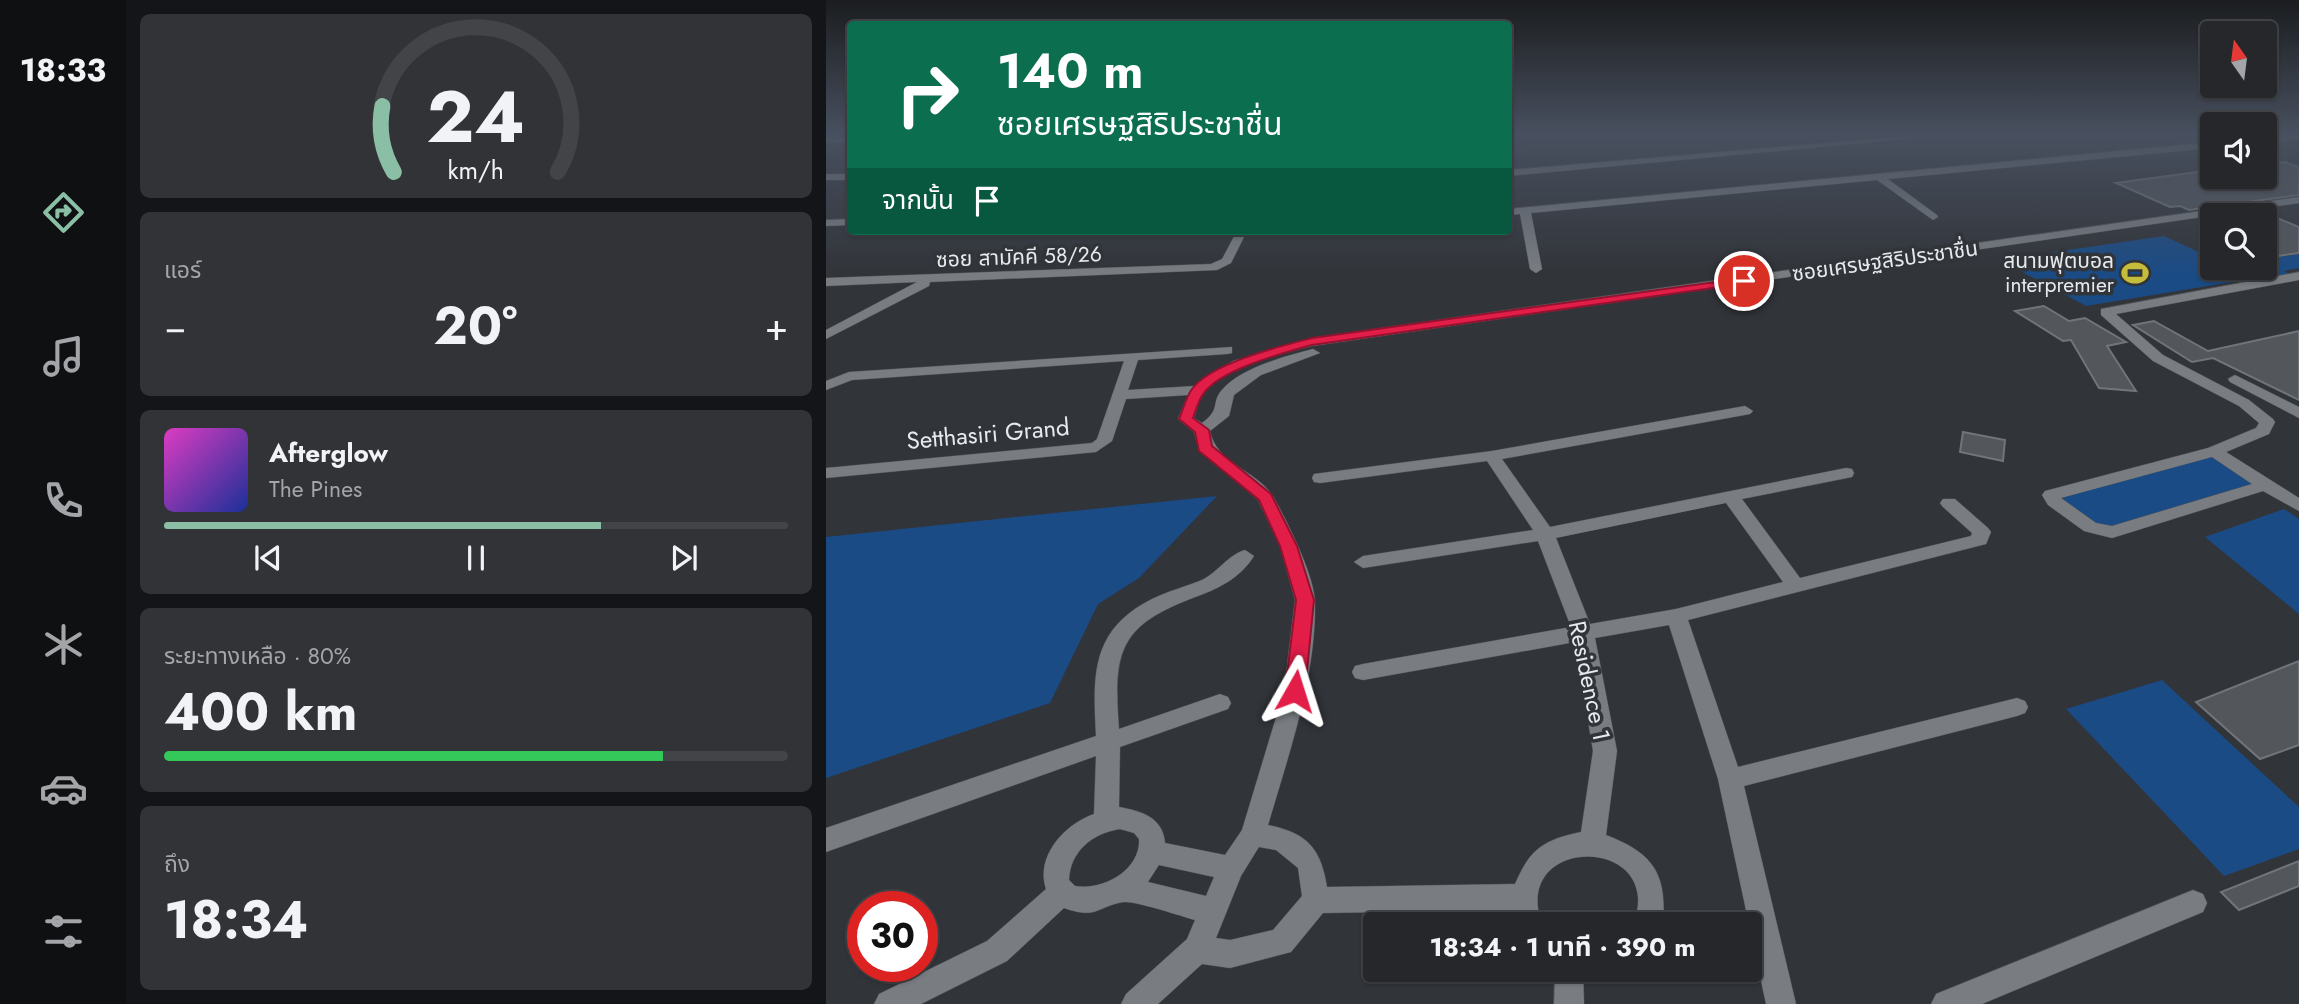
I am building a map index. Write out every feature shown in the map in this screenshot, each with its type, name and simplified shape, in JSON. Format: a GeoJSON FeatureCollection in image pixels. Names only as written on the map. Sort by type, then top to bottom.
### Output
{"type":"FeatureCollection","features":[{"type":"Feature","properties":{"kind":"street"},"geometry":{"type":"LineString","coordinates":[[1512,212],[1850,180]]}},
{"type":"Feature","properties":{"kind":"street"},"geometry":{"type":"LineString","coordinates":[[1884,180],[1933,217]]}},
{"type":"Feature","properties":{"kind":"street","name":"ซอยเศรษฐสิริประชาชื่น"},"geometry":{"type":"LineString","coordinates":[[1198,390],[1230,369],[1267,354],[1312,342],[2299,200]]}},
{"type":"Feature","properties":{"kind":"street"},"geometry":{"type":"LineString","coordinates":[[2277,212],[2299,209]]}},
{"type":"Feature","properties":{"kind":"street"},"geometry":{"type":"LineString","coordinates":[[1525,211],[1536,269]]}},
{"type":"Feature","properties":{"kind":"street"},"geometry":{"type":"LineString","coordinates":[[826,223],[847,222]]}},
{"type":"Feature","properties":{"kind":"street","name":"ซอยเศรษฐสิริประชาชื่น"},"geometry":{"type":"LineString","coordinates":[[1202,430],[1221,416],[1227,393],[1256,372],[1308,354],[2200,224]]}},
{"type":"Feature","properties":{"kind":"street","name":"ซอย สามัคคี 58/26"},"geometry":{"type":"LineString","coordinates":[[826,282],[1213,267],[1227,261],[1240,235]]}},
{"type":"Feature","properties":{"kind":"street"},"geometry":{"type":"LineString","coordinates":[[2266,485],[2112,532],[2090,527],[2054,501],[2051,495],[2214,451],[2263,431],[2267,422],[2244,403],[2158,358],[2106,312],[2299,276]]}},
{"type":"Feature","properties":{"kind":"street"},"geometry":{"type":"LineString","coordinates":[[826,335],[930,280]]}},
{"type":"Feature","properties":{"kind":"street"},"geometry":{"type":"LineString","coordinates":[[826,386],[849,376],[1227,350]]}},
{"type":"Feature","properties":{"kind":"street","name":"Setthasiri Grand"},"geometry":{"type":"LineString","coordinates":[[826,473],[1084,450],[1104,441],[1132,356]]}},
{"type":"Feature","properties":{"kind":"street"},"geometry":{"type":"LineString","coordinates":[[2235,379],[2299,413]]}},
{"type":"Feature","properties":{"kind":"street"},"geometry":{"type":"LineString","coordinates":[[1118,396],[1198,390],[1186,419],[1202,430],[1205,447],[1265,497],[1289,546],[1305,600],[1295,691],[1253,834],[1231,869],[1197,949],[1136,1004]]}},
{"type":"Feature","properties":{"kind":"street"},"geometry":{"type":"LineString","coordinates":[[1320,478],[1492,456],[1745,411]]}},
{"type":"Feature","properties":{"kind":"street"},"geometry":{"type":"LineString","coordinates":[[2214,451],[2299,506]]}},
{"type":"Feature","properties":{"kind":"street","name":"Residence 1"},"geometry":{"type":"LineString","coordinates":[[1492,456],[1545,534],[1584,634],[1605,751],[1592,843]]}},
{"type":"Feature","properties":{"kind":"street"},"geometry":{"type":"LineString","coordinates":[[1363,562],[1545,534],[1846,473]]}},
{"type":"Feature","properties":{"kind":"street"},"geometry":{"type":"LineString","coordinates":[[1730,496],[1795,585]]}},
{"type":"Feature","properties":{"kind":"street"},"geometry":{"type":"LineString","coordinates":[[1363,671],[1676,616],[1979,540],[1982,532],[1949,503]]}},
{"type":"Feature","properties":{"kind":"street"},"geometry":{"type":"LineString","coordinates":[[1106,820],[1108,742],[1104,670],[1115,640],[1138,614],[1167,600],[1215,584],[1229,575],[1245,556]]}},
{"type":"Feature","properties":{"kind":"street"},"geometry":{"type":"LineString","coordinates":[[1676,616],[1730,779],[1781,1004]]}},
{"type":"Feature","properties":{"kind":"street"},"geometry":{"type":"LineString","coordinates":[[826,840],[1220,703]]}},
{"type":"Feature","properties":{"kind":"street"},"geometry":{"type":"LineString","coordinates":[[1730,779],[2017,707]]}},
{"type":"Feature","properties":{"kind":"street"},"geometry":{"type":"LineString","coordinates":[[1132,818],[1142,823],[1153,840],[1153,852],[1142,872],[1124,889],[1096,900],[1070,898],[1062,892],[1055,871],[1059,858],[1078,834],[1106,820],[1132,818]]}},
{"type":"Feature","properties":{"kind":"street"},"geometry":{"type":"LineString","coordinates":[[1197,949],[1230,954],[1281,942],[1316,900],[1310,862],[1283,841],[1253,834]]}},
{"type":"Feature","properties":{"kind":"street"},"geometry":{"type":"LineString","coordinates":[[1526,912],[1524,897],[1529,879],[1555,851],[1573,844],[1592,843],[1621,853],[1643,873],[1651,892],[1652,912]]}},
{"type":"Feature","properties":{"kind":"street"},"geometry":{"type":"LineString","coordinates":[[1153,852],[1231,869]]}},
{"type":"Feature","properties":{"kind":"street"},"geometry":{"type":"LineString","coordinates":[[1124,889],[1213,911]]}},
{"type":"Feature","properties":{"kind":"street"},"geometry":{"type":"LineString","coordinates":[[889,1004],[997,951],[1062,892]]}},
{"type":"Feature","properties":{"kind":"street"},"geometry":{"type":"LineString","coordinates":[[1316,900],[1524,897]]}},
{"type":"Feature","properties":{"kind":"street"},"geometry":{"type":"LineString","coordinates":[[1946,1004],[2193,902]]}},
{"type":"Feature","properties":{"kind":"street"},"geometry":{"type":"LineString","coordinates":[[1569,982],[1569,1004]]}},
{"type":"Feature","properties":{"kind":"shaded area","name":"สนามฟุตบอล interpremier"},"geometry":{"type":"Polygon","coordinates":[[[2164,236],[2200,252],[2200,280],[2245,280],[2086,306],[2000,260],[2164,236]]]}},
{"type":"Feature","properties":{"kind":"shaded area"},"geometry":{"type":"Polygon","coordinates":[[[2299,254],[2299,268],[2284,271],[2293,276],[2277,278],[2277,257],[2299,254]]]}},
{"type":"Feature","properties":{"kind":"shaded area"},"geometry":{"type":"Polygon","coordinates":[[[2214,452],[2269,487],[2103,536],[2050,496],[2214,452]]]}},
{"type":"Feature","properties":{"kind":"shaded area"},"geometry":{"type":"Polygon","coordinates":[[[1217,496],[1139,578],[1098,604],[1050,703],[826,778],[826,537],[1217,496]]]}},
{"type":"Feature","properties":{"kind":"shaded area"},"geometry":{"type":"Polygon","coordinates":[[[2284,509],[2299,519],[2299,614],[2205,537],[2284,509]]]}},
{"type":"Feature","properties":{"kind":"shaded area"},"geometry":{"type":"Polygon","coordinates":[[[2162,680],[2299,807],[2299,849],[2224,876],[2066,709],[2162,680]]]}},
{"type":"Feature","properties":{"kind":"building"},"geometry":{"type":"Polygon","coordinates":[[[2139,180],[2200,180],[2200,189],[2277,189],[2277,180],[2299,180],[2299,195],[2240,203],[2200,203],[2200,208],[2189,210],[2180,206],[2170,207],[2116,183],[2139,180]]]}},
{"type":"Feature","properties":{"kind":"building"},"geometry":{"type":"Polygon","coordinates":[[[2277,218],[2299,227],[2299,253],[2277,256],[2277,218]]]}},
{"type":"Feature","properties":{"kind":"building"},"geometry":{"type":"Polygon","coordinates":[[[2044,306],[2069,321],[2085,318],[2126,342],[2107,346],[2136,391],[2099,388],[2071,340],[2063,341],[2015,311],[2044,306]]]}},
{"type":"Feature","properties":{"kind":"building"},"geometry":{"type":"Polygon","coordinates":[[[2154,321],[2208,351],[2299,331],[2299,400],[2213,358],[2192,362],[2133,325],[2154,321]]]}},
{"type":"Feature","properties":{"kind":"building"},"geometry":{"type":"Polygon","coordinates":[[[1963,432],[2005,440],[2003,461],[1960,452],[1963,432]]]}},
{"type":"Feature","properties":{"kind":"building"},"geometry":{"type":"Polygon","coordinates":[[[2299,661],[2299,745],[2260,759],[2196,702],[2299,661]]]}},
{"type":"Feature","properties":{"kind":"building"},"geometry":{"type":"Polygon","coordinates":[[[2299,861],[2299,886],[2239,910],[2221,892],[2299,861]]]}},
{"type":"Feature","properties":{"kind":"place","name":"สนามฟุตบอล interpremier"},"geometry":{"type":"Point","coordinates":[2135,273]}},
{"type":"Feature","properties":{"kind":"route"},"geometry":{"type":"LineString","coordinates":[[1295,691],[1305,600],[1289,546],[1265,497],[1205,447],[1202,430],[1186,419],[1198,390],[1230,369],[1267,354],[1312,342],[1744,281]]}}]}
